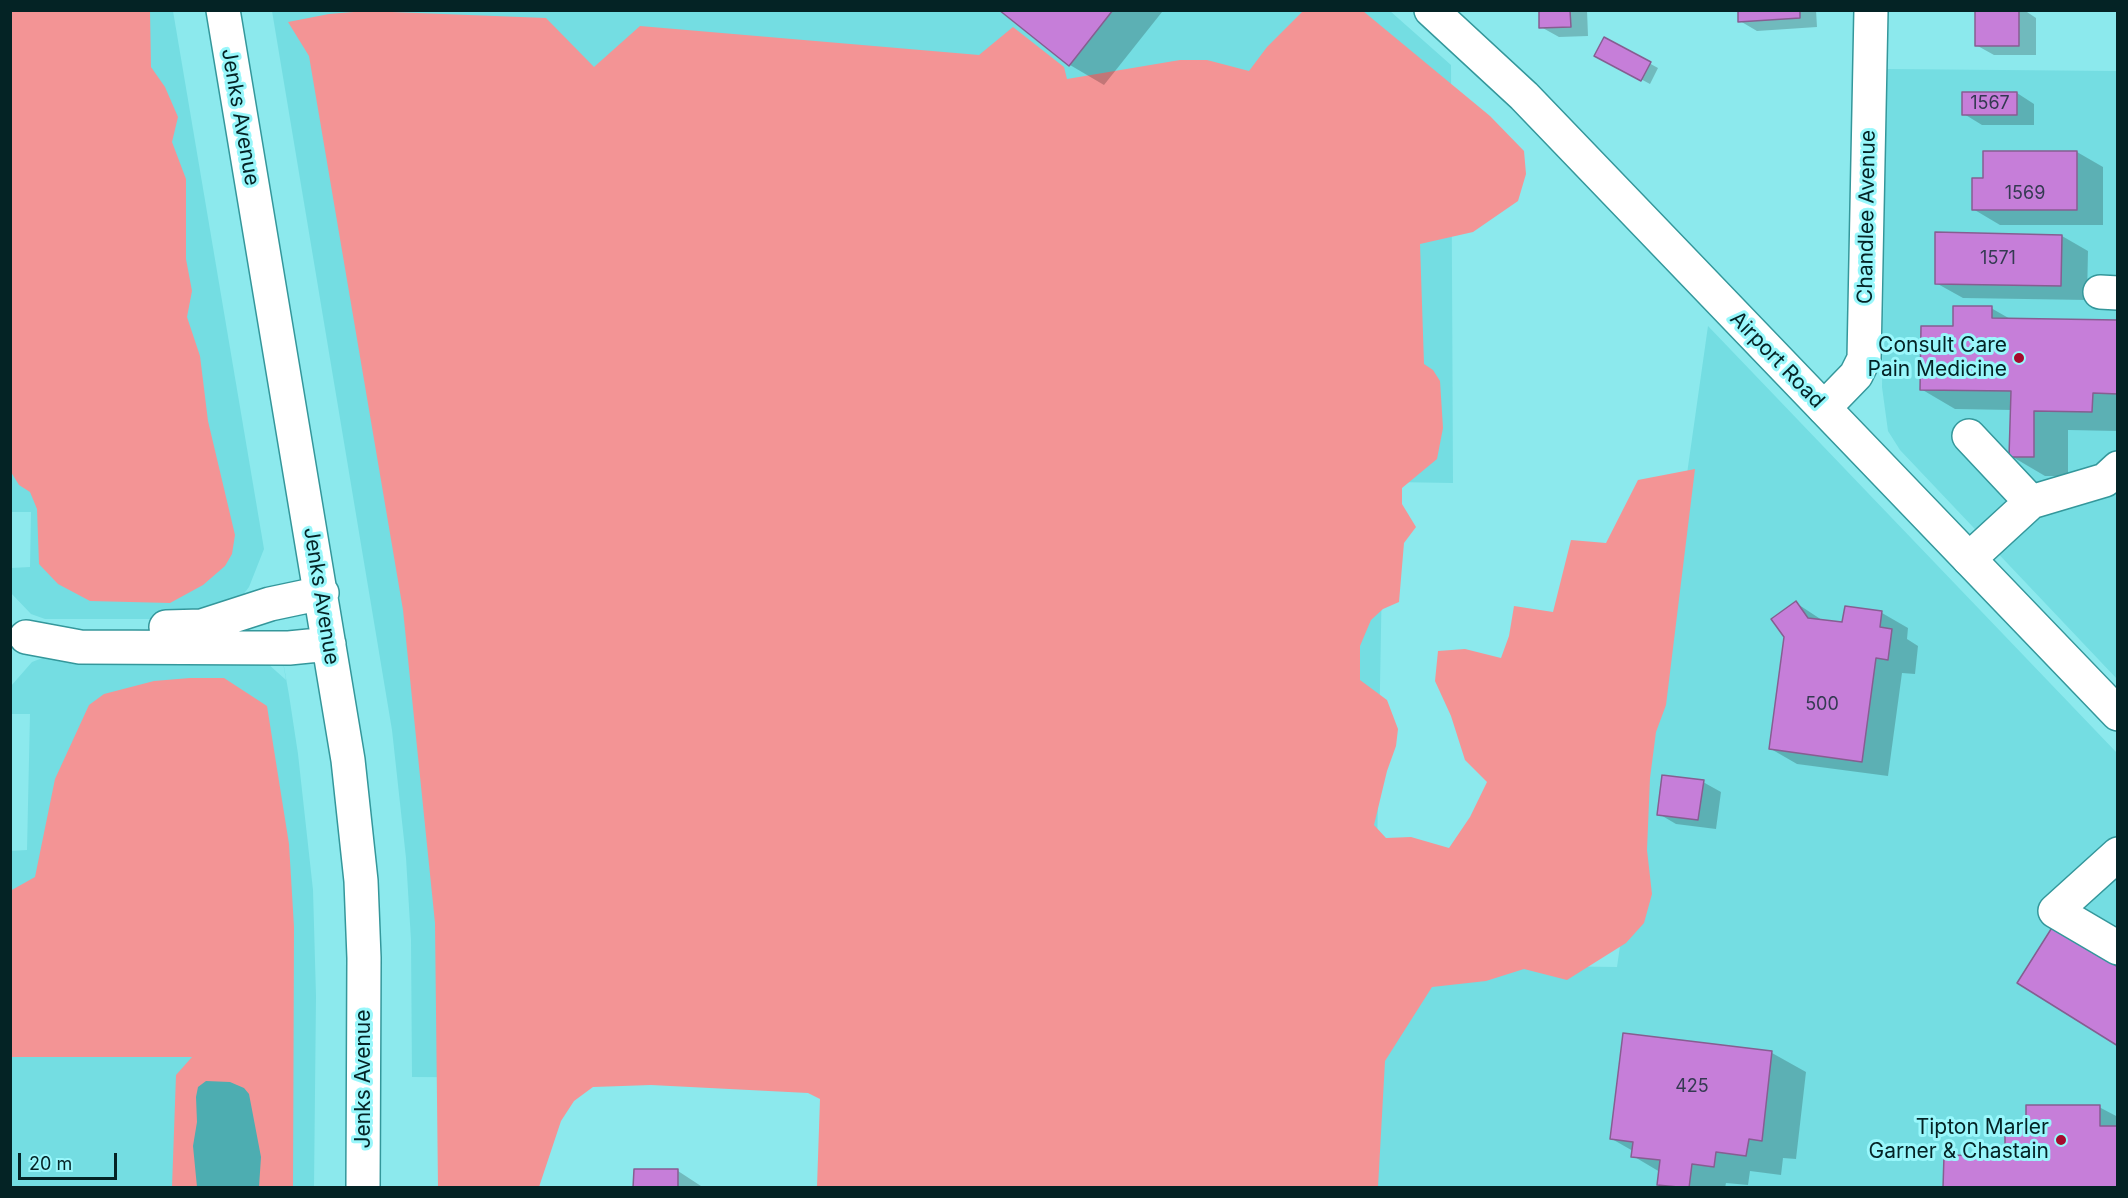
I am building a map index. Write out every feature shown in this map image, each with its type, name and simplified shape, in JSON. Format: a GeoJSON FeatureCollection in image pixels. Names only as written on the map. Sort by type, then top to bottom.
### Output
{"type":"FeatureCollection","features":[{"type":"Feature","properties":{"kind":"street","name":"Jenks Avenue"},"geometry":{"type":"LineString","coordinates":[[223,10],[322,593],[348,760],[361,882],[364,958],[363,1188]]}},
{"type":"Feature","properties":{"kind":"street","name":"Airport Road"},"geometry":{"type":"LineString","coordinates":[[1431,10],[1524,96],[2118,714]]}},
{"type":"Feature","properties":{"kind":"street","name":"Chandlee Avenue"},"geometry":{"type":"LineString","coordinates":[[1824,408],[1856,375],[1864,359],[1871,10]]}},
{"type":"Feature","properties":{"kind":"street"},"geometry":{"type":"LineString","coordinates":[[1969,436],[2031,502]]}},
{"type":"Feature","properties":{"kind":"street"},"geometry":{"type":"LineString","coordinates":[[1969,559],[2031,502],[2105,480],[2118,468]]}},
{"type":"Feature","properties":{"kind":"street"},"geometry":{"type":"LineString","coordinates":[[16,637],[80,628],[202,626],[270,604],[322,593]]}},
{"type":"Feature","properties":{"kind":"street"},"geometry":{"type":"LineString","coordinates":[[16,637],[80,647],[289,648],[329,644]]}},
{"type":"Feature","properties":{"kind":"street"},"geometry":{"type":"LineString","coordinates":[[2118,854],[2055,911],[2118,948]]}},
{"type":"Feature","properties":{"kind":"shaded area"},"geometry":{"type":"Polygon","coordinates":[[[11,10],[150,11],[151,67],[165,87],[178,117],[172,142],[186,179],[186,259],[192,291],[187,317],[200,356],[208,421],[235,535],[232,554],[225,566],[203,585],[170,603],[90,601],[58,584],[39,564],[37,509],[30,492],[19,485],[11,472],[11,10]]]}},
{"type":"Feature","properties":{"kind":"shaded area"},"geometry":{"type":"Polygon","coordinates":[[[10,11],[173,11],[264,549],[249,587],[239,600],[185,619],[45,619],[31,614],[11,593],[11,568],[30,567],[31,512],[10,512],[10,11]]]}},
{"type":"Feature","properties":{"kind":"shaded area"},"geometry":{"type":"Polygon","coordinates":[[[272,11],[1390,11],[1451,65],[1453,483],[1394,482],[1382,574],[1375,964],[1617,967],[1708,326],[2117,753],[2117,1187],[950,1187],[950,1080],[412,1077],[411,940],[406,858],[392,730],[272,11]]]}},
{"type":"Feature","properties":{"kind":"shaded area"},"geometry":{"type":"Polygon","coordinates":[[[366,11],[546,18],[594,67],[640,26],[979,55],[1013,27],[1064,67],[1067,79],[1180,60],[1207,60],[1249,71],[1267,47],[1303,11],[1363,11],[1490,116],[1524,151],[1526,174],[1518,201],[1473,232],[1420,244],[1424,364],[1433,370],[1440,381],[1443,428],[1437,459],[1402,488],[1402,504],[1416,527],[1404,543],[1399,602],[1383,609],[1371,620],[1360,646],[1360,680],[1387,700],[1398,729],[1396,746],[1387,771],[1374,825],[1386,838],[1411,837],[1449,848],[1470,817],[1487,782],[1465,760],[1451,716],[1435,681],[1438,651],[1465,649],[1501,658],[1509,636],[1514,606],[1553,612],[1571,540],[1606,543],[1638,480],[1695,469],[1666,705],[1656,732],[1650,778],[1647,850],[1652,894],[1644,923],[1626,943],[1567,980],[1524,969],[1486,981],[1432,987],[1385,1061],[1378,1187],[817,1187],[820,1099],[808,1093],[651,1085],[593,1087],[574,1101],[561,1121],[539,1187],[438,1187],[435,923],[403,610],[309,56],[288,22],[329,14],[366,11]]]}},
{"type":"Feature","properties":{"kind":"shaded area"},"geometry":{"type":"Polygon","coordinates":[[[1887,69],[2117,71],[2117,679],[1900,450],[1888,431],[1882,387],[1887,69]]]}},
{"type":"Feature","properties":{"kind":"shaded area"},"geometry":{"type":"Polygon","coordinates":[[[277,627],[289,695],[298,754],[313,890],[316,996],[314,1187],[11,1187],[10,851],[27,850],[30,714],[11,714],[11,686],[32,662],[45,657],[267,663],[286,680],[277,627]]]}},
{"type":"Feature","properties":{"kind":"shaded area"},"geometry":{"type":"Polygon","coordinates":[[[224,678],[267,706],[289,844],[294,927],[293,1187],[172,1187],[176,1075],[192,1057],[11,1057],[10,891],[35,877],[55,779],[89,705],[104,694],[154,681],[224,678]]]}},
{"type":"Feature","properties":{"kind":"shaded area"},"geometry":{"type":"Polygon","coordinates":[[[206,1081],[230,1082],[244,1088],[249,1094],[261,1157],[259,1187],[197,1187],[193,1146],[197,1122],[196,1097],[198,1087],[206,1081]]]}},
{"type":"Feature","properties":{"kind":"building"},"geometry":{"type":"Polygon","coordinates":[[[999,10],[1113,10],[1069,66],[999,10]]]}},
{"type":"Feature","properties":{"kind":"building"},"geometry":{"type":"Polygon","coordinates":[[[1539,10],[1570,10],[1571,27],[1539,28],[1539,10]]]}},
{"type":"Feature","properties":{"kind":"building"},"geometry":{"type":"Polygon","coordinates":[[[1738,10],[1800,10],[1800,18],[1738,22],[1738,10]]]}},
{"type":"Feature","properties":{"kind":"building"},"geometry":{"type":"Polygon","coordinates":[[[1975,10],[2019,10],[2019,46],[1975,46],[1975,10]]]}},
{"type":"Feature","properties":{"kind":"building"},"geometry":{"type":"Polygon","coordinates":[[[1604,37],[1651,62],[1641,81],[1594,56],[1604,37]]]}},
{"type":"Feature","properties":{"kind":"building"},"geometry":{"type":"Polygon","coordinates":[[[1962,92],[2017,92],[2017,115],[1962,115],[1962,92]]]}},
{"type":"Feature","properties":{"kind":"building"},"geometry":{"type":"Polygon","coordinates":[[[1983,151],[2077,151],[2077,210],[1972,210],[1972,178],[1983,178],[1983,151]]]}},
{"type":"Feature","properties":{"kind":"building"},"geometry":{"type":"Polygon","coordinates":[[[1935,232],[2062,235],[2061,286],[1935,284],[1935,232]]]}},
{"type":"Feature","properties":{"kind":"building","name":"Consult Care Pain Medicine"},"geometry":{"type":"Polygon","coordinates":[[[1953,306],[1992,306],[1992,318],[2118,320],[2118,394],[2093,393],[2092,412],[2034,411],[2034,457],[2009,457],[2011,391],[1920,390],[1921,326],[1953,326],[1953,306]]]}},
{"type":"Feature","properties":{"kind":"building"},"geometry":{"type":"Polygon","coordinates":[[[1796,601],[1808,618],[1842,622],[1845,606],[1882,611],[1880,627],[1892,629],[1888,660],[1876,658],[1862,762],[1769,749],[1784,637],[1771,619],[1796,601]]]}},
{"type":"Feature","properties":{"kind":"building"},"geometry":{"type":"Polygon","coordinates":[[[1662,775],[1704,780],[1698,820],[1657,815],[1662,775]]]}},
{"type":"Feature","properties":{"kind":"building"},"geometry":{"type":"Polygon","coordinates":[[[2053,926],[2118,967],[2118,1046],[2017,983],[2053,926]]]}},
{"type":"Feature","properties":{"kind":"building"},"geometry":{"type":"Polygon","coordinates":[[[1623,1033],[1772,1051],[1762,1141],[1749,1139],[1746,1156],[1716,1152],[1714,1167],[1692,1164],[1689,1188],[1657,1185],[1660,1160],[1631,1157],[1633,1142],[1610,1139],[1623,1033]]]}},
{"type":"Feature","properties":{"kind":"building","name":"Tipton Marler Garner & Chastain"},"geometry":{"type":"Polygon","coordinates":[[[2026,1105],[2100,1105],[2100,1126],[2118,1126],[2118,1188],[1943,1188],[1944,1155],[2005,1156],[2005,1125],[2026,1125],[2026,1105]]]}},
{"type":"Feature","properties":{"kind":"building"},"geometry":{"type":"Polygon","coordinates":[[[634,1169],[678,1169],[678,1188],[633,1188],[634,1169]]]}},
{"type":"Feature","properties":{"kind":"place","name":"Consult Care Pain Medicine"},"geometry":{"type":"Point","coordinates":[2019,358]}},
{"type":"Feature","properties":{"kind":"place","name":"Tipton Marler Garner & Chastain"},"geometry":{"type":"Point","coordinates":[2061,1140]}}]}
